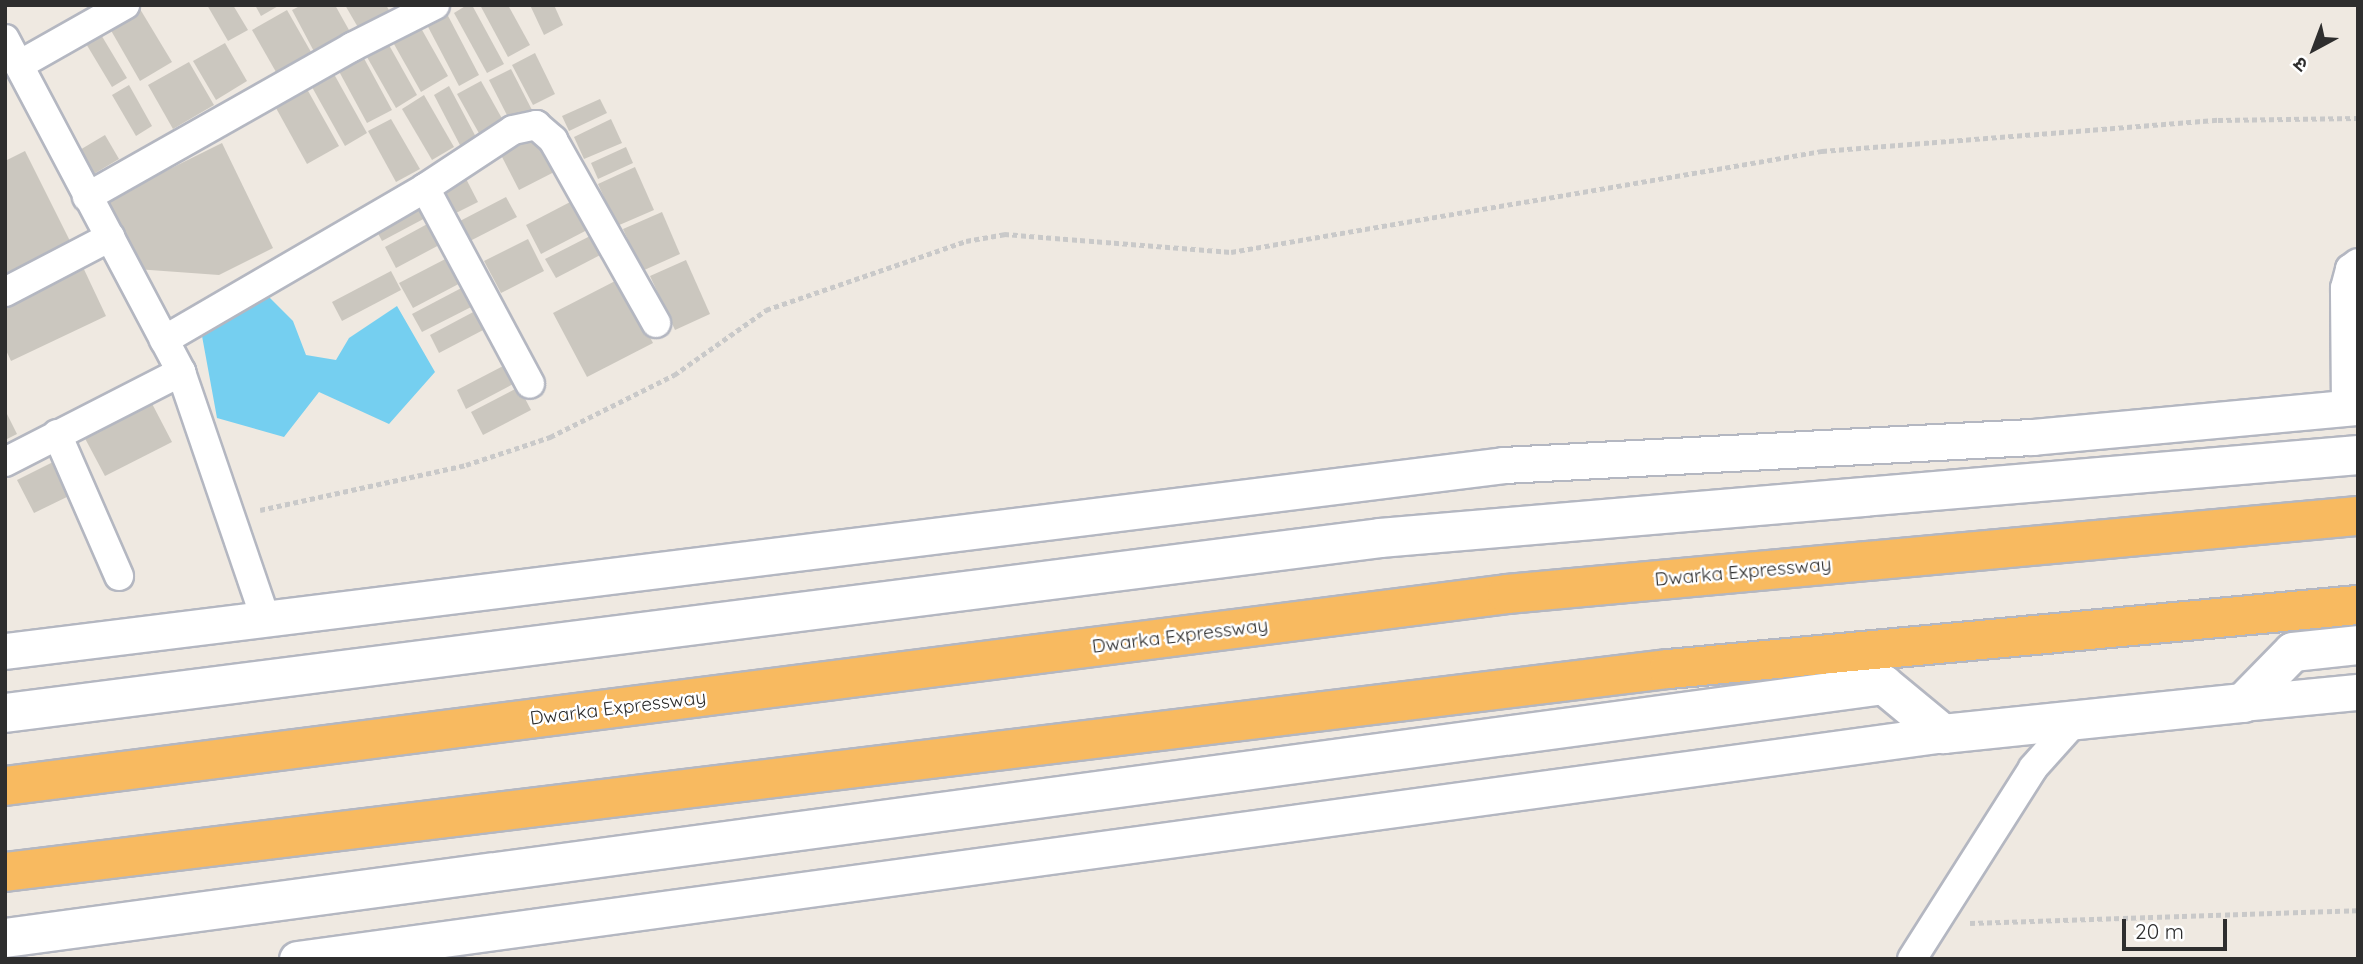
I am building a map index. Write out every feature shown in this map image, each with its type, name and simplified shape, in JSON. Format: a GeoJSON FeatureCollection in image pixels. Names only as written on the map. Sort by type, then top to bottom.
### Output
{"type":"FeatureCollection","features":[{"type":"Feature","properties":{"kind":"highway","name":"Dwarka Expressway"},"geometry":{"type":"LineString","coordinates":[[5,786],[1507,594],[2358,516]]}},
{"type":"Feature","properties":{"kind":"highway"},"geometry":{"type":"LineString","coordinates":[[5,872],[1669,669],[2358,605]]}},
{"type":"Feature","properties":{"kind":"main road"},"geometry":{"type":"LineString","coordinates":[[5,713],[1380,538],[2358,455]]}},
{"type":"Feature","properties":{"kind":"main road"},"geometry":{"type":"LineString","coordinates":[[5,938],[1884,685],[1943,734],[2243,703],[2292,652],[2358,645]]}},
{"type":"Feature","properties":{"kind":"street"},"geometry":{"type":"LineString","coordinates":[[19,65],[125,5]]}},
{"type":"Feature","properties":{"kind":"street"},"geometry":{"type":"LineString","coordinates":[[88,197],[352,47],[435,5]]}},
{"type":"Feature","properties":{"kind":"street"},"geometry":{"type":"LineString","coordinates":[[5,38],[181,372],[266,620]]}},
{"type":"Feature","properties":{"kind":"street"},"geometry":{"type":"LineString","coordinates":[[164,340],[425,188],[513,130],[536,125],[553,140],[656,323]]}},
{"type":"Feature","properties":{"kind":"street"},"geometry":{"type":"LineString","coordinates":[[425,188],[530,384]]}},
{"type":"Feature","properties":{"kind":"street"},"geometry":{"type":"LineString","coordinates":[[5,292],[110,237]]}},
{"type":"Feature","properties":{"kind":"street"},"geometry":{"type":"LineString","coordinates":[[5,651],[266,620],[794,550],[1504,465],[2032,437],[2352,407],[2345,288],[2350,269],[2358,262]]}},
{"type":"Feature","properties":{"kind":"street"},"geometry":{"type":"LineString","coordinates":[[5,462],[181,372]]}},
{"type":"Feature","properties":{"kind":"street"},"geometry":{"type":"LineString","coordinates":[[57,434],[119,576]]}},
{"type":"Feature","properties":{"kind":"street"},"geometry":{"type":"LineString","coordinates":[[2243,703],[2358,692]]}},
{"type":"Feature","properties":{"kind":"street"},"geometry":{"type":"LineString","coordinates":[[1912,959],[1930,924],[2033,768],[2076,720]]}},
{"type":"Feature","properties":{"kind":"street"},"geometry":{"type":"LineString","coordinates":[[297,959],[1943,734]]}},
{"type":"Feature","properties":{"kind":"path"},"geometry":{"type":"LineString","coordinates":[[232,516],[466,465],[550,437],[674,375],[766,310],[991,236],[1231,252],[1822,151],[2218,121],[2358,118]]}},
{"type":"Feature","properties":{"kind":"path"},"geometry":{"type":"LineString","coordinates":[[1930,924],[2358,910]]}},
{"type":"Feature","properties":{"kind":"water"},"geometry":{"type":"Polygon","coordinates":[[[264,292],[293,321],[306,355],[336,360],[349,338],[397,306],[435,372],[389,424],[319,392],[284,437],[217,418],[200,325],[264,292]]]}},
{"type":"Feature","properties":{"kind":"building"},"geometry":{"type":"Polygon","coordinates":[[[207,5],[233,5],[248,30],[228,41],[207,5]]]}},
{"type":"Feature","properties":{"kind":"building"},"geometry":{"type":"Polygon","coordinates":[[[255,5],[280,5],[261,16],[255,5]]]}},
{"type":"Feature","properties":{"kind":"building"},"geometry":{"type":"Polygon","coordinates":[[[302,5],[335,5],[354,39],[318,59],[292,10],[302,5]]]}},
{"type":"Feature","properties":{"kind":"building"},"geometry":{"type":"Polygon","coordinates":[[[345,5],[386,5],[394,19],[363,36],[345,5]]]}},
{"type":"Feature","properties":{"kind":"building"},"geometry":{"type":"Polygon","coordinates":[[[472,5],[504,64],[487,73],[454,13],[472,5]]]}},
{"type":"Feature","properties":{"kind":"building"},"geometry":{"type":"Polygon","coordinates":[[[480,5],[508,5],[530,45],[508,57],[480,5]]]}},
{"type":"Feature","properties":{"kind":"building"},"geometry":{"type":"Polygon","coordinates":[[[530,5],[554,5],[563,25],[544,35],[530,5]]]}},
{"type":"Feature","properties":{"kind":"building"},"geometry":{"type":"Polygon","coordinates":[[[140,9],[172,62],[140,81],[109,27],[140,9]]]}},
{"type":"Feature","properties":{"kind":"building"},"geometry":{"type":"Polygon","coordinates":[[[287,10],[315,59],[280,79],[252,30],[287,10]]]}},
{"type":"Feature","properties":{"kind":"building"},"geometry":{"type":"Polygon","coordinates":[[[446,12],[479,75],[459,86],[426,23],[446,12]]]}},
{"type":"Feature","properties":{"kind":"building"},"geometry":{"type":"Polygon","coordinates":[[[417,21],[448,76],[421,92],[390,37],[417,21]]]}},
{"type":"Feature","properties":{"kind":"building"},"geometry":{"type":"Polygon","coordinates":[[[100,33],[127,78],[112,87],[85,42],[100,33]]]}},
{"type":"Feature","properties":{"kind":"building"},"geometry":{"type":"Polygon","coordinates":[[[385,38],[417,95],[396,108],[363,50],[385,38]]]}},
{"type":"Feature","properties":{"kind":"building"},"geometry":{"type":"Polygon","coordinates":[[[225,43],[247,81],[216,100],[193,61],[225,43]]]}},
{"type":"Feature","properties":{"kind":"building"},"geometry":{"type":"Polygon","coordinates":[[[360,51],[392,110],[367,123],[335,64],[360,51]]]}},
{"type":"Feature","properties":{"kind":"building"},"geometry":{"type":"Polygon","coordinates":[[[535,53],[555,94],[533,105],[512,65],[535,53]]]}},
{"type":"Feature","properties":{"kind":"building"},"geometry":{"type":"Polygon","coordinates":[[[189,62],[214,105],[173,129],[148,85],[189,62]]]}},
{"type":"Feature","properties":{"kind":"building"},"geometry":{"type":"Polygon","coordinates":[[[330,67],[367,133],[345,146],[308,80],[330,67]]]}},
{"type":"Feature","properties":{"kind":"building"},"geometry":{"type":"Polygon","coordinates":[[[511,69],[532,110],[510,121],[489,80],[511,69]]]}},
{"type":"Feature","properties":{"kind":"building"},"geometry":{"type":"Polygon","coordinates":[[[481,81],[504,122],[480,135],[457,94],[481,81]]]}},
{"type":"Feature","properties":{"kind":"building"},"geometry":{"type":"Polygon","coordinates":[[[303,82],[339,146],[307,164],[271,99],[303,82]]]}},
{"type":"Feature","properties":{"kind":"building"},"geometry":{"type":"Polygon","coordinates":[[[129,85],[152,126],[136,136],[112,95],[129,85]]]}},
{"type":"Feature","properties":{"kind":"building"},"geometry":{"type":"Polygon","coordinates":[[[449,86],[477,139],[461,147],[434,95],[449,86]]]}},
{"type":"Feature","properties":{"kind":"building"},"geometry":{"type":"Polygon","coordinates":[[[424,95],[454,147],[432,160],[402,109],[424,95]]]}},
{"type":"Feature","properties":{"kind":"building"},"geometry":{"type":"Polygon","coordinates":[[[600,99],[607,113],[569,131],[562,116],[600,99]]]}},
{"type":"Feature","properties":{"kind":"building"},"geometry":{"type":"Polygon","coordinates":[[[391,119],[420,169],[396,182],[368,131],[391,119]]]}},
{"type":"Feature","properties":{"kind":"building"},"geometry":{"type":"Polygon","coordinates":[[[611,119],[622,143],[584,159],[574,137],[611,119]]]}},
{"type":"Feature","properties":{"kind":"building"},"geometry":{"type":"Polygon","coordinates":[[[544,133],[562,168],[519,190],[501,155],[544,133]]]}},
{"type":"Feature","properties":{"kind":"building"},"geometry":{"type":"Polygon","coordinates":[[[105,135],[119,159],[87,178],[73,154],[105,135]]]}},
{"type":"Feature","properties":{"kind":"building"},"geometry":{"type":"Polygon","coordinates":[[[222,143],[273,248],[219,275],[136,269],[103,202],[222,143]]]}},
{"type":"Feature","properties":{"kind":"building"},"geometry":{"type":"Polygon","coordinates":[[[626,147],[633,163],[598,179],[591,163],[626,147]]]}},
{"type":"Feature","properties":{"kind":"building"},"geometry":{"type":"Polygon","coordinates":[[[25,151],[71,243],[5,276],[5,161],[25,151]]]}},
{"type":"Feature","properties":{"kind":"building"},"geometry":{"type":"Polygon","coordinates":[[[635,167],[654,210],[617,226],[598,184],[635,167]]]}},
{"type":"Feature","properties":{"kind":"building"},"geometry":{"type":"Polygon","coordinates":[[[462,171],[478,202],[454,214],[438,184],[462,171]]]}},
{"type":"Feature","properties":{"kind":"building"},"geometry":{"type":"Polygon","coordinates":[[[419,196],[429,216],[382,241],[372,222],[419,196]]]}},
{"type":"Feature","properties":{"kind":"building"},"geometry":{"type":"Polygon","coordinates":[[[506,197],[517,217],[470,241],[460,221],[506,197]]]}},
{"type":"Feature","properties":{"kind":"building"},"geometry":{"type":"Polygon","coordinates":[[[574,200],[589,229],[541,254],[526,225],[574,200]]]}},
{"type":"Feature","properties":{"kind":"building"},"geometry":{"type":"Polygon","coordinates":[[[662,212],[680,254],[642,271],[623,229],[662,212]]]}},
{"type":"Feature","properties":{"kind":"building"},"geometry":{"type":"Polygon","coordinates":[[[431,222],[443,243],[396,268],[385,247],[431,222]]]}},
{"type":"Feature","properties":{"kind":"building"},"geometry":{"type":"Polygon","coordinates":[[[596,233],[606,252],[556,278],[545,259],[596,233]]]}},
{"type":"Feature","properties":{"kind":"building"},"geometry":{"type":"Polygon","coordinates":[[[528,239],[544,271],[501,293],[484,261],[528,239]]]}},
{"type":"Feature","properties":{"kind":"building"},"geometry":{"type":"Polygon","coordinates":[[[455,254],[468,279],[413,308],[399,283],[455,254]]]}},
{"type":"Feature","properties":{"kind":"building"},"geometry":{"type":"Polygon","coordinates":[[[686,260],[710,314],[675,330],[650,276],[686,260]]]}},
{"type":"Feature","properties":{"kind":"building"},"geometry":{"type":"Polygon","coordinates":[[[81,263],[106,316],[11,361],[5,348],[5,298],[81,263]]]}},
{"type":"Feature","properties":{"kind":"building"},"geometry":{"type":"Polygon","coordinates":[[[391,271],[401,290],[342,321],[332,302],[391,271]]]}},
{"type":"Feature","properties":{"kind":"building"},"geometry":{"type":"Polygon","coordinates":[[[619,279],[653,343],[587,377],[553,313],[619,279]]]}},
{"type":"Feature","properties":{"kind":"building"},"geometry":{"type":"Polygon","coordinates":[[[469,284],[479,303],[422,332],[412,314],[469,284]]]}},
{"type":"Feature","properties":{"kind":"building"},"geometry":{"type":"Polygon","coordinates":[[[477,310],[487,328],[439,353],[430,335],[477,310]]]}},
{"type":"Feature","properties":{"kind":"building"},"geometry":{"type":"Polygon","coordinates":[[[505,365],[515,383],[466,409],[457,390],[505,365]]]}},
{"type":"Feature","properties":{"kind":"building"},"geometry":{"type":"Polygon","coordinates":[[[519,387],[531,410],[483,435],[471,412],[519,387]]]}},
{"type":"Feature","properties":{"kind":"building"},"geometry":{"type":"Polygon","coordinates":[[[147,394],[172,442],[105,476],[80,429],[147,394]]]}},
{"type":"Feature","properties":{"kind":"building"},"geometry":{"type":"Polygon","coordinates":[[[5,410],[17,434],[5,440],[5,410]]]}},
{"type":"Feature","properties":{"kind":"building"},"geometry":{"type":"Polygon","coordinates":[[[57,460],[73,494],[34,513],[17,480],[57,460]]]}}]}
